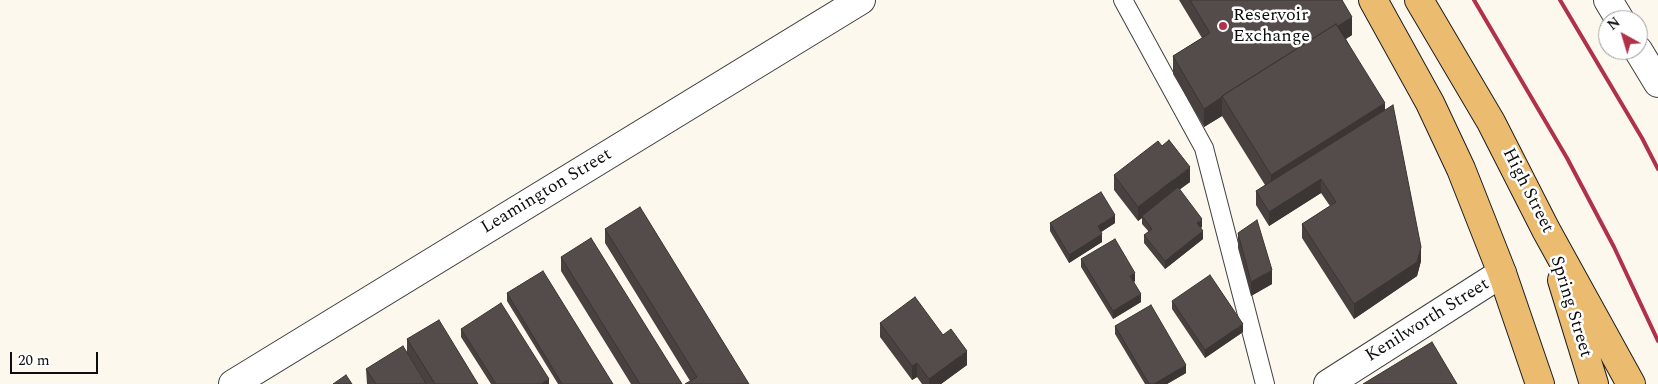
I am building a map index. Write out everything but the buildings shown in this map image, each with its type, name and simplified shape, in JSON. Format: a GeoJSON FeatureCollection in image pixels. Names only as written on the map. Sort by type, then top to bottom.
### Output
{"type":"FeatureCollection","features":[{"type":"Feature","properties":{"kind":"main road"},"geometry":{"type":"LineString","coordinates":[[1373,0],[1448,138],[1502,273],[1535,379]]}},
{"type":"Feature","properties":{"kind":"main road","name":"High Street"},"geometry":{"type":"LineString","coordinates":[[1419,0],[1503,144],[1546,230],[1631,384]]}},
{"type":"Feature","properties":{"kind":"main road","name":"Spring Street"},"geometry":{"type":"LineString","coordinates":[[1546,230],[1594,384]]}},
{"type":"Feature","properties":{"kind":"street","name":"Leamington Street"},"geometry":{"type":"LineString","coordinates":[[233,384],[861,0]]}},
{"type":"Feature","properties":{"kind":"street"},"geometry":{"type":"LineString","coordinates":[[1644,60],[1658,83]]}},
{"type":"Feature","properties":{"kind":"street","name":"Kenilworth Street"},"geometry":{"type":"LineString","coordinates":[[1328,384],[1502,273]]}},
{"type":"Feature","properties":{"kind":"lane"},"geometry":{"type":"LineString","coordinates":[[1123,0],[1204,148],[1265,384]]}},
{"type":"Feature","properties":{"kind":"railway"},"geometry":{"type":"LineString","coordinates":[[1474,0],[1567,158],[1614,247],[1658,341]]}},
{"type":"Feature","properties":{"kind":"railway"},"geometry":{"type":"LineString","coordinates":[[1560,0],[1642,138],[1658,169]]}},
{"type":"Feature","properties":{"kind":"place","name":"Reservoir Exchange"},"geometry":{"type":"Point","coordinates":[1223,26]}}]}
